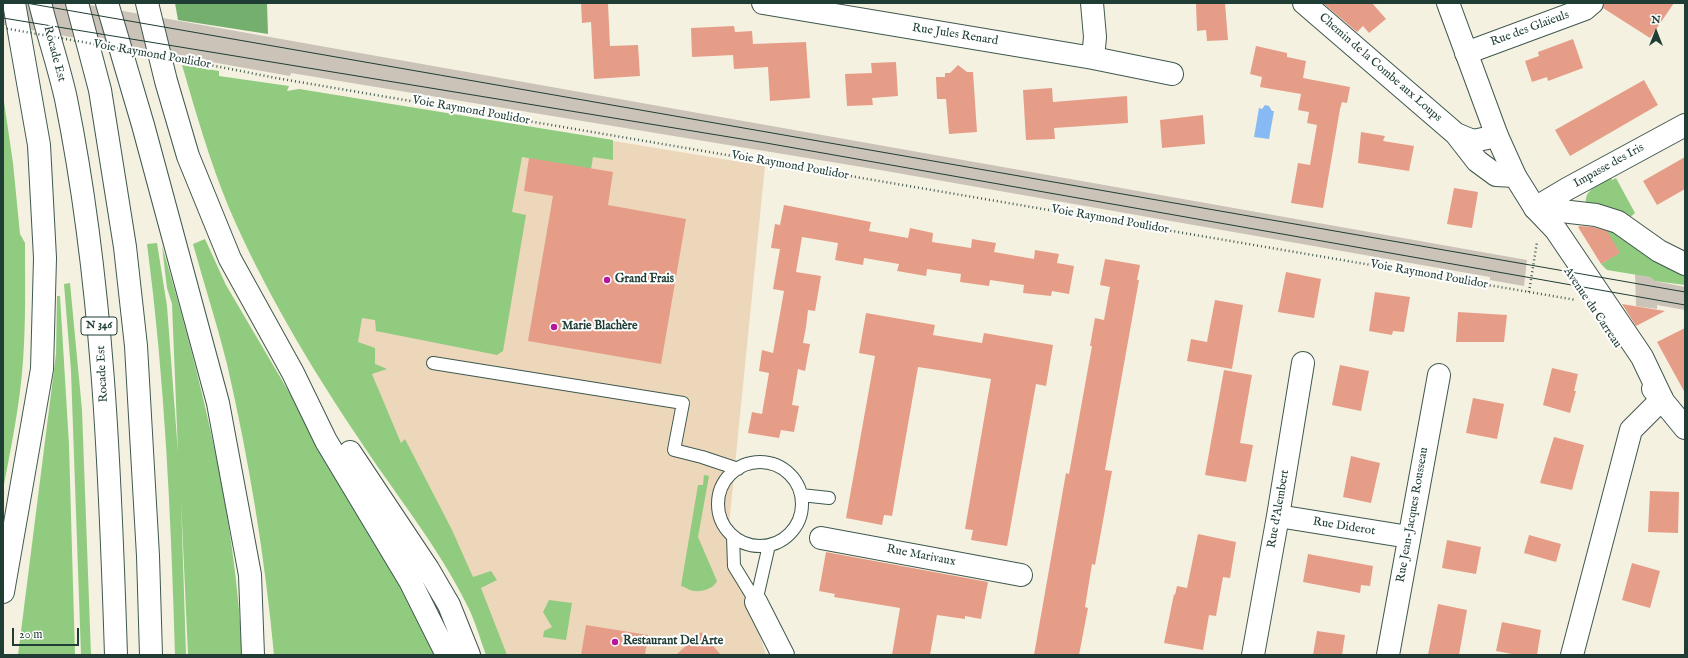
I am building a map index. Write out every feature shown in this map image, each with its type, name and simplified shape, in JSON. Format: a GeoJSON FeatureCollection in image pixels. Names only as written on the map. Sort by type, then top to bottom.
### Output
{"type":"FeatureCollection","features":[{"type":"Feature","properties":{"kind":"main road"},"geometry":{"type":"LineString","coordinates":[[3,592],[42,370],[45,258],[39,145],[14,3]]}},
{"type":"Feature","properties":{"kind":"main road","name":"Rocade Est"},"geometry":{"type":"LineString","coordinates":[[40,3],[65,98],[92,256],[102,354],[113,559],[116,655]]}},
{"type":"Feature","properties":{"kind":"main road","name":"N 346"},"geometry":{"type":"LineString","coordinates":[[77,3],[100,90],[125,248],[136,354],[148,556],[152,655]]}},
{"type":"Feature","properties":{"kind":"main road"},"geometry":{"type":"LineString","coordinates":[[107,3],[143,125],[218,403],[250,575],[253,655]]}},
{"type":"Feature","properties":{"kind":"main road"},"geometry":{"type":"LineString","coordinates":[[147,3],[166,82],[188,156],[230,259],[293,373],[326,442],[410,581],[447,655]]}},
{"type":"Feature","properties":{"kind":"main road","name":"Rue Jules Renard"},"geometry":{"type":"LineString","coordinates":[[763,3],[1093,58],[1172,74]]}},
{"type":"Feature","properties":{"kind":"main road"},"geometry":{"type":"LineString","coordinates":[[1092,3],[1095,37],[1093,58]]}},
{"type":"Feature","properties":{"kind":"main road","name":"Chemin de la Combe aux Loups"},"geometry":{"type":"LineString","coordinates":[[1304,3],[1456,134],[1477,161],[1496,175],[1515,176]]}},
{"type":"Feature","properties":{"kind":"main road","name":"Avenue du Carreau"},"geometry":{"type":"LineString","coordinates":[[1448,3],[1497,136],[1515,176],[1535,208],[1556,230],[1642,357],[1662,399]]}},
{"type":"Feature","properties":{"kind":"main road","name":"Rue des Glaïeuls"},"geometry":{"type":"LineString","coordinates":[[1466,53],[1585,9],[1592,3]]}},
{"type":"Feature","properties":{"kind":"main road","name":"Impasse des Iris"},"geometry":{"type":"LineString","coordinates":[[1535,208],[1685,125]]}},
{"type":"Feature","properties":{"kind":"main road","name":"Chemin de la Combe aux Loups"},"geometry":{"type":"LineString","coordinates":[[1456,134],[1473,141],[1497,136]]}},
{"type":"Feature","properties":{"kind":"main road"},"geometry":{"type":"LineString","coordinates":[[1535,208],[1596,215],[1618,222],[1659,251],[1685,264]]}},
{"type":"Feature","properties":{"kind":"main road","name":"Avenue du Carreau"},"geometry":{"type":"LineString","coordinates":[[1535,208],[1544,237],[1588,302],[1631,365],[1662,399],[1685,428]]}},
{"type":"Feature","properties":{"kind":"main road","name":"Rue d'Alembert"},"geometry":{"type":"LineString","coordinates":[[1253,655],[1303,363]]}},
{"type":"Feature","properties":{"kind":"main road"},"geometry":{"type":"LineString","coordinates":[[293,373],[343,441],[428,570],[449,605],[469,655]]}},
{"type":"Feature","properties":{"kind":"main road","name":"Rue Jean-Jacques Rousseau"},"geometry":{"type":"LineString","coordinates":[[1388,655],[1439,375]]}},
{"type":"Feature","properties":{"kind":"main road"},"geometry":{"type":"LineString","coordinates":[[1572,655],[1631,430],[1662,399]]}},
{"type":"Feature","properties":{"kind":"main road","name":"Rue Diderot"},"geometry":{"type":"LineString","coordinates":[[1278,516],[1409,537]]}},
{"type":"Feature","properties":{"kind":"main road","name":"Rue Marivaux"},"geometry":{"type":"LineString","coordinates":[[821,538],[1021,575]]}},
{"type":"Feature","properties":{"kind":"main road"},"geometry":{"type":"LineString","coordinates":[[756,602],[783,655]]}},
{"type":"Feature","properties":{"kind":"lane"},"geometry":{"type":"LineString","coordinates":[[434,363],[683,403],[674,450],[702,457],[738,470]]}},
{"type":"Feature","properties":{"kind":"lane"},"geometry":{"type":"LineString","coordinates":[[763,463],[776,465],[788,472],[796,482],[801,495],[802,508],[799,521],[792,532],[782,540],[769,545],[757,546],[744,543],[734,536],[723,523],[719,510],[719,497],[725,481],[738,470],[750,464],[763,463]]}},
{"type":"Feature","properties":{"kind":"lane"},"geometry":{"type":"LineString","coordinates":[[801,495],[828,498]]}},
{"type":"Feature","properties":{"kind":"lane"},"geometry":{"type":"LineString","coordinates":[[734,536],[734,566],[756,602]]}},
{"type":"Feature","properties":{"kind":"lane"},"geometry":{"type":"LineString","coordinates":[[756,602],[769,545]]}},
{"type":"Feature","properties":{"kind":"path","name":"Voie Raymond Poulidor"},"geometry":{"type":"LineString","coordinates":[[3,28],[284,79],[1588,302]]}},
{"type":"Feature","properties":{"kind":"path"},"geometry":{"type":"LineString","coordinates":[[1529,292],[1536,243]]}},
{"type":"Feature","properties":{"kind":"shaded area"},"geometry":{"type":"Polygon","coordinates":[[[3,3],[78,3],[1527,260],[1524,286],[1490,280],[1490,277],[880,170],[291,73],[290,76],[3,25],[3,3]]]}},
{"type":"Feature","properties":{"kind":"shaded area"},"geometry":{"type":"Polygon","coordinates":[[[299,89],[765,166],[728,535],[766,655],[491,655],[358,342],[299,89]]]}},
{"type":"Feature","properties":{"kind":"shaded area"},"geometry":{"type":"Polygon","coordinates":[[[1635,274],[1650,277],[1655,281],[1685,287],[1685,310],[1657,305],[1657,309],[1636,306],[1635,274]]]}},
{"type":"Feature","properties":{"kind":"green space"},"geometry":{"type":"Polygon","coordinates":[[[175,3],[267,3],[268,34],[178,20],[175,3]]]}},
{"type":"Feature","properties":{"kind":"green space"},"geometry":{"type":"Polygon","coordinates":[[[182,65],[219,71],[219,76],[289,86],[287,91],[299,89],[613,140],[613,160],[593,157],[591,169],[522,157],[512,212],[526,215],[503,351],[497,355],[376,331],[375,320],[362,318],[358,342],[375,348],[375,364],[387,369],[372,374],[401,443],[405,439],[452,530],[473,577],[491,571],[497,580],[481,588],[507,655],[486,655],[470,611],[456,583],[416,520],[373,460],[341,411],[306,355],[257,268],[222,191],[182,65]]]}},
{"type":"Feature","properties":{"kind":"green space"},"geometry":{"type":"Polygon","coordinates":[[[3,95],[13,163],[20,234],[25,243],[25,332],[20,394],[3,490],[3,95]]]}},
{"type":"Feature","properties":{"kind":"green space"},"geometry":{"type":"Polygon","coordinates":[[[1611,178],[1612,180],[1616,178],[1635,213],[1628,219],[1586,203],[1586,198],[1590,191],[1611,178]]]}},
{"type":"Feature","properties":{"kind":"green space"},"geometry":{"type":"Polygon","coordinates":[[[1601,222],[1685,270],[1685,285],[1655,281],[1650,277],[1607,270],[1601,264],[1619,253],[1601,222]]]}},
{"type":"Feature","properties":{"kind":"green space"},"geometry":{"type":"Polygon","coordinates":[[[205,239],[226,285],[400,581],[435,655],[274,655],[261,545],[242,436],[227,364],[193,244],[205,239]]]}},
{"type":"Feature","properties":{"kind":"green space"},"geometry":{"type":"Polygon","coordinates":[[[157,243],[167,306],[178,453],[172,304],[167,288],[162,246],[190,346],[214,448],[232,551],[242,655],[188,655],[181,500],[186,655],[175,655],[163,398],[147,244],[157,243]]]}},
{"type":"Feature","properties":{"kind":"green space"},"geometry":{"type":"Polygon","coordinates":[[[70,283],[82,410],[91,655],[81,655],[71,371],[64,284],[70,283]]]}},
{"type":"Feature","properties":{"kind":"green space"},"geometry":{"type":"Polygon","coordinates":[[[57,296],[60,296],[69,445],[75,655],[18,655],[56,354],[57,296]]]}},
{"type":"Feature","properties":{"kind":"green space"},"geometry":{"type":"Polygon","coordinates":[[[704,475],[709,476],[698,537],[717,581],[709,589],[693,591],[681,586],[698,485],[703,485],[704,475]]]}},
{"type":"Feature","properties":{"kind":"green space"},"geometry":{"type":"Polygon","coordinates":[[[549,600],[572,603],[566,640],[543,637],[544,631],[552,627],[543,612],[549,600]]]}},
{"type":"Feature","properties":{"kind":"water"},"geometry":{"type":"Polygon","coordinates":[[[1265,105],[1269,106],[1272,111],[1274,111],[1269,139],[1254,137],[1259,108],[1262,109],[1265,105]]]}},
{"type":"Feature","properties":{"kind":"building"},"geometry":{"type":"Polygon","coordinates":[[[581,3],[608,3],[610,46],[638,45],[640,76],[594,79],[591,22],[582,23],[581,3]]]}},
{"type":"Feature","properties":{"kind":"building"},"geometry":{"type":"Polygon","coordinates":[[[1196,3],[1225,3],[1228,40],[1207,41],[1206,30],[1197,31],[1196,3]]]}},
{"type":"Feature","properties":{"kind":"building"},"geometry":{"type":"Polygon","coordinates":[[[1323,3],[1372,3],[1386,19],[1369,33],[1363,26],[1357,32],[1323,3]]]}},
{"type":"Feature","properties":{"kind":"building"},"geometry":{"type":"Polygon","coordinates":[[[1604,3],[1674,3],[1650,38],[1603,8],[1604,3]]]}},
{"type":"Feature","properties":{"kind":"building"},"geometry":{"type":"Polygon","coordinates":[[[734,26],[735,32],[752,31],[753,44],[806,42],[810,98],[770,101],[768,67],[734,69],[733,55],[692,57],[691,28],[734,26]]]}},
{"type":"Feature","properties":{"kind":"building"},"geometry":{"type":"Polygon","coordinates":[[[1573,39],[1583,68],[1548,81],[1547,77],[1532,82],[1525,61],[1539,56],[1538,52],[1573,39]]]}},
{"type":"Feature","properties":{"kind":"building"},"geometry":{"type":"Polygon","coordinates":[[[1256,46],[1287,53],[1287,57],[1306,61],[1303,78],[1350,87],[1347,103],[1342,102],[1340,109],[1323,208],[1291,203],[1298,163],[1310,165],[1317,125],[1307,123],[1309,112],[1298,110],[1301,94],[1260,87],[1262,77],[1250,74],[1256,46]]]}},
{"type":"Feature","properties":{"kind":"building"},"geometry":{"type":"Polygon","coordinates":[[[896,62],[898,96],[872,98],[873,105],[847,106],[845,74],[872,73],[871,63],[896,62]]]}},
{"type":"Feature","properties":{"kind":"building"},"geometry":{"type":"Polygon","coordinates":[[[958,65],[967,72],[973,72],[977,132],[949,134],[946,99],[937,99],[936,77],[945,77],[945,73],[950,73],[958,65]]]}},
{"type":"Feature","properties":{"kind":"building"},"geometry":{"type":"Polygon","coordinates":[[[1644,80],[1658,105],[1570,156],[1555,130],[1644,80]]]}},
{"type":"Feature","properties":{"kind":"building"},"geometry":{"type":"Polygon","coordinates":[[[1052,88],[1053,102],[1127,96],[1128,123],[1054,128],[1055,139],[1026,140],[1023,90],[1052,88]]]}},
{"type":"Feature","properties":{"kind":"building"},"geometry":{"type":"Polygon","coordinates":[[[1203,115],[1205,144],[1162,148],[1160,120],[1203,115]]]}},
{"type":"Feature","properties":{"kind":"building"},"geometry":{"type":"Polygon","coordinates":[[[1361,132],[1385,136],[1383,141],[1414,146],[1409,171],[1358,163],[1361,132]]]}},
{"type":"Feature","properties":{"kind":"building"},"geometry":{"type":"Polygon","coordinates":[[[1685,157],[1685,189],[1657,205],[1643,181],[1685,157]]]}},
{"type":"Feature","properties":{"kind":"building","name":"Grand Frais"},"geometry":{"type":"Polygon","coordinates":[[[529,158],[613,172],[608,205],[686,219],[661,364],[528,341],[553,196],[524,191],[529,158]]]}},
{"type":"Feature","properties":{"kind":"building"},"geometry":{"type":"Polygon","coordinates":[[[1454,188],[1478,192],[1472,228],[1447,224],[1454,188]]]}},
{"type":"Feature","properties":{"kind":"building"},"geometry":{"type":"Polygon","coordinates":[[[784,205],[871,222],[869,231],[908,238],[910,228],[933,233],[932,242],[971,248],[972,239],[996,243],[994,252],[1034,259],[1035,250],[1059,254],[1057,263],[1074,266],[1069,294],[1052,291],[1051,296],[1023,293],[1024,285],[990,280],[989,286],[960,282],[961,274],[927,269],[926,276],[897,271],[899,264],[864,258],[863,265],[835,260],[838,243],[802,237],[796,272],[821,276],[815,311],[808,310],[803,343],[810,344],[805,371],[798,369],[792,405],[799,406],[794,432],[781,430],[779,438],[748,433],[752,412],[762,414],[769,373],[759,371],[762,350],[773,353],[784,291],[773,289],[780,249],[771,248],[775,224],[780,225],[784,205]]]}},
{"type":"Feature","properties":{"kind":"building"},"geometry":{"type":"Polygon","coordinates":[[[1578,227],[1593,227],[1607,231],[1620,253],[1601,264],[1578,227]]]}},
{"type":"Feature","properties":{"kind":"building"},"geometry":{"type":"Polygon","coordinates":[[[1105,259],[1140,265],[1137,280],[1139,280],[1105,470],[1112,471],[1095,565],[1092,564],[1085,607],[1088,608],[1079,655],[1034,655],[1066,473],[1069,474],[1092,346],[1090,346],[1095,318],[1104,320],[1110,287],[1100,285],[1105,259]]]}},
{"type":"Feature","properties":{"kind":"building"},"geometry":{"type":"Polygon","coordinates":[[[1286,272],[1321,279],[1314,318],[1278,312],[1286,272]]]}},
{"type":"Feature","properties":{"kind":"building"},"geometry":{"type":"Polygon","coordinates":[[[1375,292],[1410,297],[1404,332],[1393,331],[1392,335],[1369,331],[1375,292]]]}},
{"type":"Feature","properties":{"kind":"building"},"geometry":{"type":"Polygon","coordinates":[[[1215,300],[1243,305],[1232,369],[1187,361],[1191,339],[1207,342],[1215,300]]]}},
{"type":"Feature","properties":{"kind":"building"},"geometry":{"type":"Polygon","coordinates":[[[1622,304],[1665,311],[1636,326],[1622,304]]]}},
{"type":"Feature","properties":{"kind":"building"},"geometry":{"type":"Polygon","coordinates":[[[1458,312],[1507,315],[1504,342],[1456,342],[1458,312]]]}},
{"type":"Feature","properties":{"kind":"building"},"geometry":{"type":"Polygon","coordinates":[[[866,313],[935,325],[933,335],[982,343],[984,333],[1053,345],[1046,386],[1036,384],[1007,546],[971,540],[973,530],[965,529],[991,379],[918,367],[892,516],[884,515],[882,525],[846,518],[875,356],[859,353],[866,313]]]}},
{"type":"Feature","properties":{"kind":"building"},"geometry":{"type":"Polygon","coordinates":[[[1685,328],[1685,393],[1657,342],[1685,328]]]}},
{"type":"Feature","properties":{"kind":"building"},"geometry":{"type":"Polygon","coordinates":[[[1340,365],[1369,371],[1361,411],[1332,405],[1340,365]]]}},
{"type":"Feature","properties":{"kind":"building"},"geometry":{"type":"Polygon","coordinates":[[[1552,368],[1578,374],[1574,391],[1576,391],[1570,413],[1543,405],[1552,368]]]}},
{"type":"Feature","properties":{"kind":"building"},"geometry":{"type":"Polygon","coordinates":[[[1224,370],[1252,375],[1240,443],[1253,445],[1246,482],[1205,475],[1224,370]]]}},
{"type":"Feature","properties":{"kind":"building"},"geometry":{"type":"Polygon","coordinates":[[[1473,398],[1504,404],[1497,439],[1466,433],[1473,398]]]}},
{"type":"Feature","properties":{"kind":"building"},"geometry":{"type":"Polygon","coordinates":[[[1554,437],[1584,445],[1572,490],[1540,483],[1554,437]]]}},
{"type":"Feature","properties":{"kind":"building"},"geometry":{"type":"Polygon","coordinates":[[[1351,456],[1380,463],[1371,503],[1343,497],[1351,456]]]}},
{"type":"Feature","properties":{"kind":"building"},"geometry":{"type":"Polygon","coordinates":[[[1650,491],[1679,492],[1678,533],[1648,532],[1650,491]]]}},
{"type":"Feature","properties":{"kind":"building"},"geometry":{"type":"Polygon","coordinates":[[[1198,534],[1236,542],[1230,578],[1223,577],[1216,616],[1209,615],[1203,650],[1164,643],[1177,586],[1187,588],[1198,534]]]}},
{"type":"Feature","properties":{"kind":"building"},"geometry":{"type":"Polygon","coordinates":[[[1529,535],[1561,544],[1556,562],[1524,553],[1529,535]]]}},
{"type":"Feature","properties":{"kind":"building"},"geometry":{"type":"Polygon","coordinates":[[[1447,540],[1481,547],[1476,574],[1442,568],[1447,540]]]}},
{"type":"Feature","properties":{"kind":"building"},"geometry":{"type":"Polygon","coordinates":[[[826,552],[988,582],[981,619],[965,616],[965,619],[937,615],[930,655],[892,655],[900,608],[834,597],[835,594],[819,591],[826,552]]]}},
{"type":"Feature","properties":{"kind":"building"},"geometry":{"type":"Polygon","coordinates":[[[1308,554],[1373,566],[1370,586],[1361,585],[1360,593],[1303,582],[1308,554]]]}},
{"type":"Feature","properties":{"kind":"building"},"geometry":{"type":"Polygon","coordinates":[[[1632,563],[1660,571],[1650,608],[1622,600],[1632,563]]]}},
{"type":"Feature","properties":{"kind":"building"},"geometry":{"type":"Polygon","coordinates":[[[1438,604],[1467,610],[1459,655],[1428,655],[1438,604]]]}},
{"type":"Feature","properties":{"kind":"building"},"geometry":{"type":"Polygon","coordinates":[[[1502,622],[1541,630],[1537,655],[1517,655],[1496,651],[1502,622]]]}},
{"type":"Feature","properties":{"kind":"building","name":"Restaurant Del Arte"},"geometry":{"type":"Polygon","coordinates":[[[586,625],[648,635],[645,655],[581,655],[586,625]]]}},
{"type":"Feature","properties":{"kind":"building"},"geometry":{"type":"Polygon","coordinates":[[[1317,631],[1345,635],[1342,655],[1313,655],[1317,631]]]}},
{"type":"Feature","properties":{"kind":"building"},"geometry":{"type":"Polygon","coordinates":[[[701,632],[721,655],[676,655],[701,632]]]}},
{"type":"Feature","properties":{"kind":"tram line"},"geometry":{"type":"LineString","coordinates":[[26,3],[1685,292]]}},
{"type":"Feature","properties":{"kind":"tram line"},"geometry":{"type":"LineString","coordinates":[[3,18],[766,143],[1685,305]]}},
{"type":"Feature","properties":{"kind":"place","name":"Grand Frais"},"geometry":{"type":"Point","coordinates":[607,280]}},
{"type":"Feature","properties":{"kind":"place","name":"Marie Blachère"},"geometry":{"type":"Point","coordinates":[554,327]}},
{"type":"Feature","properties":{"kind":"place","name":"Restaurant Del Arte"},"geometry":{"type":"Point","coordinates":[615,642]}}]}
